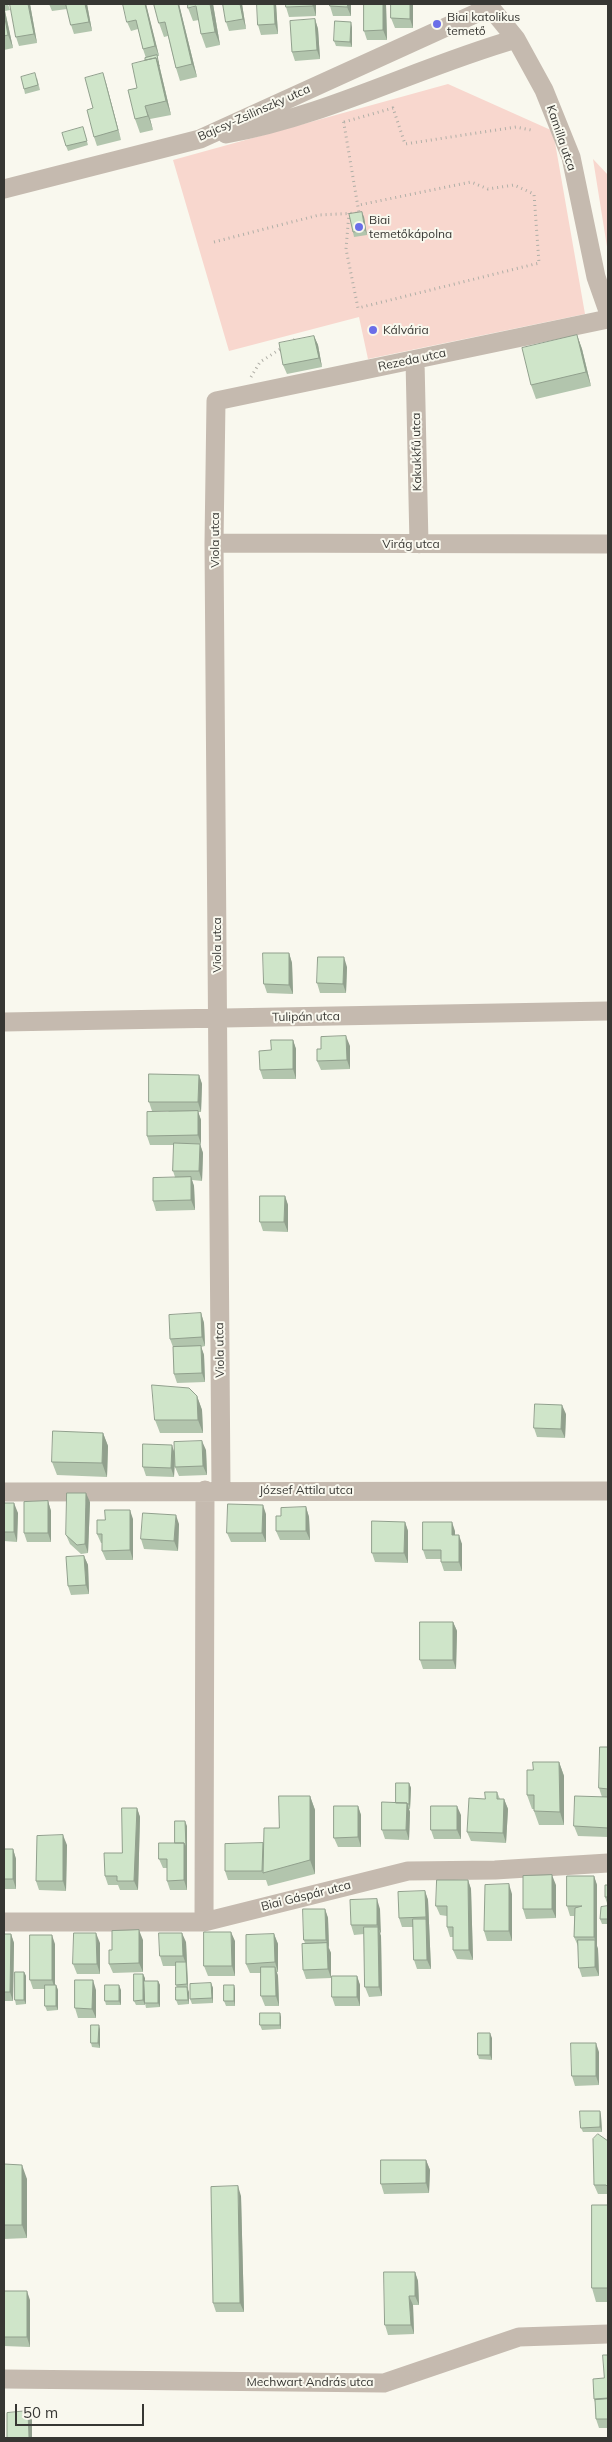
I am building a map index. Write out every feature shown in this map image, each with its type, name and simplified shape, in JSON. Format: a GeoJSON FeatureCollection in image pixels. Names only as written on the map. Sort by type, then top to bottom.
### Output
{"type":"FeatureCollection","features":[{"type":"Feature","properties":{"kind":"street","name":"Kamilla utca"},"geometry":{"type":"LineString","coordinates":[[490,6],[516,39],[544,90],[571,158],[596,278],[608,312]]}},
{"type":"Feature","properties":{"kind":"street","name":"Bajcsy-Zsilinszky utca"},"geometry":{"type":"LineString","coordinates":[[4,189],[200,139],[490,6]]}},
{"type":"Feature","properties":{"kind":"street"},"geometry":{"type":"LineString","coordinates":[[200,139],[252,130],[339,103],[476,50],[516,39]]}},
{"type":"Feature","properties":{"kind":"street","name":"Rezeda utca"},"geometry":{"type":"LineString","coordinates":[[216,401],[608,319]]}},
{"type":"Feature","properties":{"kind":"street","name":"Kakukkfű utca"},"geometry":{"type":"LineString","coordinates":[[415,360],[419,544]]}},
{"type":"Feature","properties":{"kind":"street","name":"Viola utca"},"geometry":{"type":"LineString","coordinates":[[204,1922],[213,1490],[217,1019],[214,543],[216,401]]}},
{"type":"Feature","properties":{"kind":"street","name":"Virág utca"},"geometry":{"type":"LineString","coordinates":[[214,543],[608,544]]}},
{"type":"Feature","properties":{"kind":"street","name":"Tulipán utca"},"geometry":{"type":"LineString","coordinates":[[4,1022],[608,1011]]}},
{"type":"Feature","properties":{"kind":"street","name":"József Attila utca"},"geometry":{"type":"LineString","coordinates":[[4,1492],[213,1490],[608,1491]]}},
{"type":"Feature","properties":{"kind":"street","name":"Biai Gáspár utca"},"geometry":{"type":"LineString","coordinates":[[4,1922],[204,1922],[408,1871],[495,1870],[608,1863]]}},
{"type":"Feature","properties":{"kind":"street","name":"Mechwart András utca"},"geometry":{"type":"LineString","coordinates":[[4,2380],[384,2383],[518,2336],[608,2334]]}},
{"type":"Feature","properties":{"kind":"path"},"geometry":{"type":"LineString","coordinates":[[214,242],[319,215],[359,213],[344,122],[339,103]]}},
{"type":"Feature","properties":{"kind":"path"},"geometry":{"type":"LineString","coordinates":[[344,122],[393,108],[405,144],[516,127],[531,130]]}},
{"type":"Feature","properties":{"kind":"path"},"geometry":{"type":"LineString","coordinates":[[349,214],[346,249],[358,308],[539,263],[534,194],[514,185],[488,189],[471,182],[359,205]]}},
{"type":"Feature","properties":{"kind":"path"},"geometry":{"type":"LineString","coordinates":[[241,395],[260,362],[298,337]]}},
{"type":"Feature","properties":{"kind":"shaded area"},"geometry":{"type":"Polygon","coordinates":[[[448,84],[553,131],[585,314],[368,359],[359,317],[229,351],[173,160],[448,84]]]}},
{"type":"Feature","properties":{"kind":"shaded area"},"geometry":{"type":"Polygon","coordinates":[[[593,159],[608,175],[608,253],[593,159]]]}},
{"type":"Feature","properties":{"kind":"building"},"geometry":{"type":"Polygon","coordinates":[[[10,4],[28,4],[34,34],[16,37],[10,4]]]}},
{"type":"Feature","properties":{"kind":"building"},"geometry":{"type":"Polygon","coordinates":[[[66,4],[85,4],[89,22],[71,25],[66,4]]]}},
{"type":"Feature","properties":{"kind":"building"},"geometry":{"type":"Polygon","coordinates":[[[123,4],[145,4],[155,46],[143,49],[136,20],[127,22],[123,4]]]}},
{"type":"Feature","properties":{"kind":"building"},"geometry":{"type":"Polygon","coordinates":[[[154,4],[178,4],[192,64],[176,68],[165,22],[159,23],[154,4]]]}},
{"type":"Feature","properties":{"kind":"building"},"geometry":{"type":"Polygon","coordinates":[[[188,4],[210,4],[215,32],[201,34],[196,6],[188,8],[188,4]]]}},
{"type":"Feature","properties":{"kind":"building"},"geometry":{"type":"Polygon","coordinates":[[[223,4],[240,4],[243,19],[226,22],[223,4]]]}},
{"type":"Feature","properties":{"kind":"building"},"geometry":{"type":"Polygon","coordinates":[[[257,4],[274,4],[275,24],[258,25],[257,4]]]}},
{"type":"Feature","properties":{"kind":"building"},"geometry":{"type":"Polygon","coordinates":[[[286,4],[313,4],[313,6],[286,7],[286,4]]]}},
{"type":"Feature","properties":{"kind":"building"},"geometry":{"type":"Polygon","coordinates":[[[330,4],[348,4],[347,7],[330,6],[330,4]]]}},
{"type":"Feature","properties":{"kind":"building"},"geometry":{"type":"Polygon","coordinates":[[[364,4],[383,4],[383,30],[364,31],[364,4]]]}},
{"type":"Feature","properties":{"kind":"building"},"geometry":{"type":"Polygon","coordinates":[[[391,4],[410,4],[410,19],[391,18],[391,4]]]}},
{"type":"Feature","properties":{"kind":"building"},"geometry":{"type":"Polygon","coordinates":[[[4,13],[8,35],[4,36],[4,13]]]}},
{"type":"Feature","properties":{"kind":"building"},"geometry":{"type":"Polygon","coordinates":[[[315,19],[317,50],[292,52],[290,21],[315,19]]]}},
{"type":"Feature","properties":{"kind":"building"},"geometry":{"type":"Polygon","coordinates":[[[335,21],[351,22],[350,42],[334,41],[335,21]]]}},
{"type":"Feature","properties":{"kind":"building"},"geometry":{"type":"Polygon","coordinates":[[[157,55],[159,66],[156,58],[145,60],[145,58],[157,55]]]}},
{"type":"Feature","properties":{"kind":"building"},"geometry":{"type":"Polygon","coordinates":[[[156,58],[166,101],[145,106],[148,116],[135,119],[128,90],[137,88],[132,64],[156,58]]]}},
{"type":"Feature","properties":{"kind":"building"},"geometry":{"type":"Polygon","coordinates":[[[35,73],[38,85],[24,89],[21,77],[35,73]]]}},
{"type":"Feature","properties":{"kind":"building"},"geometry":{"type":"Polygon","coordinates":[[[103,73],[118,130],[94,137],[87,110],[93,108],[85,78],[103,73]]]}},
{"type":"Feature","properties":{"kind":"building"},"geometry":{"type":"Polygon","coordinates":[[[83,127],[87,141],[66,146],[62,133],[83,127]]]}},
{"type":"Feature","properties":{"kind":"building","name":"Biai temetőkápolna"},"geometry":{"type":"Polygon","coordinates":[[[362,212],[365,230],[353,232],[349,214],[362,212]]]}},
{"type":"Feature","properties":{"kind":"building"},"geometry":{"type":"Polygon","coordinates":[[[577,335],[586,372],[531,385],[522,348],[577,335]]]}},
{"type":"Feature","properties":{"kind":"building"},"geometry":{"type":"Polygon","coordinates":[[[314,336],[319,358],[283,365],[279,343],[314,336]]]}},
{"type":"Feature","properties":{"kind":"building"},"geometry":{"type":"Polygon","coordinates":[[[263,953],[289,953],[289,985],[264,984],[263,953]]]}},
{"type":"Feature","properties":{"kind":"building"},"geometry":{"type":"Polygon","coordinates":[[[318,957],[344,957],[343,984],[317,983],[318,957]]]}},
{"type":"Feature","properties":{"kind":"building"},"geometry":{"type":"Polygon","coordinates":[[[346,1036],[347,1060],[317,1061],[317,1049],[321,1049],[321,1037],[346,1036]]]}},
{"type":"Feature","properties":{"kind":"building"},"geometry":{"type":"Polygon","coordinates":[[[271,1040],[293,1040],[293,1069],[260,1070],[259,1051],[271,1050],[271,1040]]]}},
{"type":"Feature","properties":{"kind":"building"},"geometry":{"type":"Polygon","coordinates":[[[149,1074],[199,1075],[198,1102],[149,1102],[149,1074]]]}},
{"type":"Feature","properties":{"kind":"building"},"geometry":{"type":"Polygon","coordinates":[[[198,1111],[198,1135],[147,1136],[147,1112],[198,1111]]]}},
{"type":"Feature","properties":{"kind":"building"},"geometry":{"type":"Polygon","coordinates":[[[174,1143],[200,1144],[199,1171],[173,1171],[174,1143]]]}},
{"type":"Feature","properties":{"kind":"building"},"geometry":{"type":"Polygon","coordinates":[[[191,1177],[191,1200],[153,1201],[153,1178],[191,1177]]]}},
{"type":"Feature","properties":{"kind":"building"},"geometry":{"type":"Polygon","coordinates":[[[260,1196],[285,1196],[284,1222],[260,1222],[260,1196]]]}},
{"type":"Feature","properties":{"kind":"building"},"geometry":{"type":"Polygon","coordinates":[[[201,1313],[202,1337],[170,1339],[169,1315],[201,1313]]]}},
{"type":"Feature","properties":{"kind":"building"},"geometry":{"type":"Polygon","coordinates":[[[201,1346],[202,1373],[174,1374],[173,1347],[201,1346]]]}},
{"type":"Feature","properties":{"kind":"building"},"geometry":{"type":"Polygon","coordinates":[[[152,1385],[189,1388],[197,1396],[198,1420],[155,1420],[152,1385]]]}},
{"type":"Feature","properties":{"kind":"building"},"geometry":{"type":"Polygon","coordinates":[[[535,1404],[562,1405],[561,1429],[534,1428],[535,1404]]]}},
{"type":"Feature","properties":{"kind":"building"},"geometry":{"type":"Polygon","coordinates":[[[53,1431],[103,1433],[102,1463],[52,1462],[53,1431]]]}},
{"type":"Feature","properties":{"kind":"building"},"geometry":{"type":"Polygon","coordinates":[[[202,1441],[203,1466],[175,1467],[174,1442],[202,1441]]]}},
{"type":"Feature","properties":{"kind":"building"},"geometry":{"type":"Polygon","coordinates":[[[143,1444],[172,1445],[171,1468],[143,1467],[143,1444]]]}},
{"type":"Feature","properties":{"kind":"building"},"geometry":{"type":"Polygon","coordinates":[[[67,1493],[86,1493],[85,1544],[77,1545],[66,1535],[67,1493]]]}},
{"type":"Feature","properties":{"kind":"building"},"geometry":{"type":"Polygon","coordinates":[[[48,1501],[48,1533],[24,1533],[24,1502],[48,1501]]]}},
{"type":"Feature","properties":{"kind":"building"},"geometry":{"type":"Polygon","coordinates":[[[4,1503],[14,1503],[14,1532],[4,1532],[4,1503]]]}},
{"type":"Feature","properties":{"kind":"building"},"geometry":{"type":"Polygon","coordinates":[[[228,1504],[263,1505],[262,1533],[227,1533],[228,1504]]]}},
{"type":"Feature","properties":{"kind":"building"},"geometry":{"type":"Polygon","coordinates":[[[306,1507],[306,1531],[276,1531],[276,1516],[281,1516],[281,1508],[306,1507]]]}},
{"type":"Feature","properties":{"kind":"building"},"geometry":{"type":"Polygon","coordinates":[[[105,1510],[130,1510],[130,1550],[102,1551],[102,1534],[97,1534],[97,1520],[105,1520],[105,1510]]]}},
{"type":"Feature","properties":{"kind":"building"},"geometry":{"type":"Polygon","coordinates":[[[143,1513],[176,1515],[174,1541],[141,1539],[143,1513]]]}},
{"type":"Feature","properties":{"kind":"building"},"geometry":{"type":"Polygon","coordinates":[[[372,1521],[405,1522],[404,1553],[372,1553],[372,1521]]]}},
{"type":"Feature","properties":{"kind":"building"},"geometry":{"type":"Polygon","coordinates":[[[423,1522],[452,1522],[452,1535],[459,1535],[459,1562],[441,1562],[441,1550],[423,1550],[423,1522]]]}},
{"type":"Feature","properties":{"kind":"building"},"geometry":{"type":"Polygon","coordinates":[[[84,1556],[86,1585],[68,1586],[66,1557],[84,1556]]]}},
{"type":"Feature","properties":{"kind":"building"},"geometry":{"type":"Polygon","coordinates":[[[420,1622],[453,1622],[453,1660],[420,1660],[420,1622]]]}},
{"type":"Feature","properties":{"kind":"building"},"geometry":{"type":"Polygon","coordinates":[[[600,1747],[608,1747],[608,1789],[599,1788],[600,1747]]]}},
{"type":"Feature","properties":{"kind":"building"},"geometry":{"type":"Polygon","coordinates":[[[533,1762],[559,1762],[560,1812],[534,1811],[534,1795],[527,1795],[527,1770],[533,1770],[533,1762]]]}},
{"type":"Feature","properties":{"kind":"building"},"geometry":{"type":"Polygon","coordinates":[[[396,1783],[409,1783],[409,1804],[396,1803],[396,1783]]]}},
{"type":"Feature","properties":{"kind":"building"},"geometry":{"type":"Polygon","coordinates":[[[485,1792],[497,1792],[497,1799],[504,1799],[503,1833],[467,1832],[469,1798],[485,1799],[485,1792]]]}},
{"type":"Feature","properties":{"kind":"building"},"geometry":{"type":"Polygon","coordinates":[[[279,1796],[310,1796],[310,1860],[263,1873],[264,1828],[279,1828],[279,1796]]]}},
{"type":"Feature","properties":{"kind":"building"},"geometry":{"type":"Polygon","coordinates":[[[575,1796],[608,1797],[608,1828],[574,1826],[575,1796]]]}},
{"type":"Feature","properties":{"kind":"building"},"geometry":{"type":"Polygon","coordinates":[[[382,1802],[407,1803],[406,1830],[382,1830],[382,1802]]]}},
{"type":"Feature","properties":{"kind":"building"},"geometry":{"type":"Polygon","coordinates":[[[334,1806],[358,1806],[358,1837],[334,1838],[334,1806]]]}},
{"type":"Feature","properties":{"kind":"building"},"geometry":{"type":"Polygon","coordinates":[[[431,1806],[457,1806],[457,1830],[431,1830],[431,1806]]]}},
{"type":"Feature","properties":{"kind":"building"},"geometry":{"type":"Polygon","coordinates":[[[122,1808],[137,1808],[134,1881],[117,1881],[117,1876],[105,1876],[104,1853],[122,1853],[122,1808]]]}},
{"type":"Feature","properties":{"kind":"building"},"geometry":{"type":"Polygon","coordinates":[[[175,1821],[185,1821],[186,1847],[184,1843],[175,1843],[175,1821]]]}},
{"type":"Feature","properties":{"kind":"building"},"geometry":{"type":"Polygon","coordinates":[[[63,1835],[63,1881],[36,1881],[37,1836],[63,1835]]]}},
{"type":"Feature","properties":{"kind":"building"},"geometry":{"type":"Polygon","coordinates":[[[159,1843],[184,1843],[184,1880],[167,1881],[167,1859],[159,1859],[159,1843]]]}},
{"type":"Feature","properties":{"kind":"building"},"geometry":{"type":"Polygon","coordinates":[[[263,1843],[262,1871],[225,1871],[225,1844],[263,1843]]]}},
{"type":"Feature","properties":{"kind":"building"},"geometry":{"type":"Polygon","coordinates":[[[4,1849],[13,1849],[13,1879],[4,1879],[4,1849]]]}},
{"type":"Feature","properties":{"kind":"building"},"geometry":{"type":"Polygon","coordinates":[[[552,1875],[552,1909],[523,1909],[523,1876],[552,1875]]]}},
{"type":"Feature","properties":{"kind":"building"},"geometry":{"type":"Polygon","coordinates":[[[567,1876],[594,1876],[594,1937],[574,1937],[575,1908],[582,1906],[567,1906],[567,1876]]]}},
{"type":"Feature","properties":{"kind":"building"},"geometry":{"type":"Polygon","coordinates":[[[437,1880],[468,1880],[469,1950],[453,1950],[453,1927],[447,1927],[447,1906],[436,1906],[437,1880]]]}},
{"type":"Feature","properties":{"kind":"building"},"geometry":{"type":"Polygon","coordinates":[[[509,1884],[509,1931],[484,1931],[485,1885],[509,1884]]]}},
{"type":"Feature","properties":{"kind":"building"},"geometry":{"type":"Polygon","coordinates":[[[605,1885],[608,1885],[608,1897],[605,1897],[605,1885]]]}},
{"type":"Feature","properties":{"kind":"building"},"geometry":{"type":"Polygon","coordinates":[[[425,1891],[426,1917],[399,1918],[398,1892],[425,1891]]]}},
{"type":"Feature","properties":{"kind":"building"},"geometry":{"type":"Polygon","coordinates":[[[377,1899],[377,1925],[351,1925],[350,1900],[377,1899]]]}},
{"type":"Feature","properties":{"kind":"building"},"geometry":{"type":"Polygon","coordinates":[[[608,1906],[608,1919],[600,1919],[601,1907],[608,1906]]]}},
{"type":"Feature","properties":{"kind":"building"},"geometry":{"type":"Polygon","coordinates":[[[303,1909],[325,1909],[326,1940],[304,1940],[303,1909]]]}},
{"type":"Feature","properties":{"kind":"building"},"geometry":{"type":"Polygon","coordinates":[[[413,1919],[426,1919],[427,1960],[414,1960],[413,1919]]]}},
{"type":"Feature","properties":{"kind":"building"},"geometry":{"type":"Polygon","coordinates":[[[364,1927],[378,1927],[379,1987],[365,1987],[364,1927]]]}},
{"type":"Feature","properties":{"kind":"building"},"geometry":{"type":"Polygon","coordinates":[[[139,1930],[139,1963],[109,1964],[109,1950],[112,1950],[112,1931],[139,1930]]]}},
{"type":"Feature","properties":{"kind":"building"},"geometry":{"type":"Polygon","coordinates":[[[204,1932],[231,1932],[232,1966],[204,1966],[204,1932]]]}},
{"type":"Feature","properties":{"kind":"building"},"geometry":{"type":"Polygon","coordinates":[[[74,1933],[96,1933],[97,1964],[73,1964],[74,1933]]]}},
{"type":"Feature","properties":{"kind":"building"},"geometry":{"type":"Polygon","coordinates":[[[159,1933],[182,1933],[183,1956],[160,1956],[159,1933]]]}},
{"type":"Feature","properties":{"kind":"building"},"geometry":{"type":"Polygon","coordinates":[[[4,1934],[11,1934],[10,1992],[4,1992],[4,1934]]]}},
{"type":"Feature","properties":{"kind":"building"},"geometry":{"type":"Polygon","coordinates":[[[274,1934],[275,1962],[246,1964],[246,1935],[274,1934]]]}},
{"type":"Feature","properties":{"kind":"building"},"geometry":{"type":"Polygon","coordinates":[[[30,1935],[52,1935],[52,1980],[30,1980],[30,1935]]]}},
{"type":"Feature","properties":{"kind":"building"},"geometry":{"type":"Polygon","coordinates":[[[578,1940],[595,1940],[595,1967],[579,1968],[578,1940]]]}},
{"type":"Feature","properties":{"kind":"building"},"geometry":{"type":"Polygon","coordinates":[[[327,1943],[328,1969],[303,1970],[302,1944],[327,1943]]]}},
{"type":"Feature","properties":{"kind":"building"},"geometry":{"type":"Polygon","coordinates":[[[176,1962],[186,1962],[187,1984],[176,1985],[176,1962]]]}},
{"type":"Feature","properties":{"kind":"building"},"geometry":{"type":"Polygon","coordinates":[[[261,1967],[275,1967],[276,1996],[261,1996],[261,1967]]]}},
{"type":"Feature","properties":{"kind":"building"},"geometry":{"type":"Polygon","coordinates":[[[15,1972],[24,1972],[24,2000],[15,2000],[15,1972]]]}},
{"type":"Feature","properties":{"kind":"building"},"geometry":{"type":"Polygon","coordinates":[[[134,1974],[143,1974],[143,2000],[134,2001],[134,1974]]]}},
{"type":"Feature","properties":{"kind":"building"},"geometry":{"type":"Polygon","coordinates":[[[332,1976],[357,1976],[357,1997],[332,1997],[332,1976]]]}},
{"type":"Feature","properties":{"kind":"building"},"geometry":{"type":"Polygon","coordinates":[[[75,1980],[93,1980],[92,2009],[75,2008],[75,1980]]]}},
{"type":"Feature","properties":{"kind":"building"},"geometry":{"type":"Polygon","coordinates":[[[144,1981],[158,1981],[158,2003],[145,2003],[144,1981]]]}},
{"type":"Feature","properties":{"kind":"building"},"geometry":{"type":"Polygon","coordinates":[[[211,1983],[212,1998],[190,1999],[190,1984],[211,1983]]]}},
{"type":"Feature","properties":{"kind":"building"},"geometry":{"type":"Polygon","coordinates":[[[45,1985],[56,1985],[56,2006],[45,2006],[45,1985]]]}},
{"type":"Feature","properties":{"kind":"building"},"geometry":{"type":"Polygon","coordinates":[[[105,1985],[119,1985],[119,2001],[105,2001],[105,1985]]]}},
{"type":"Feature","properties":{"kind":"building"},"geometry":{"type":"Polygon","coordinates":[[[224,1985],[234,1985],[234,2001],[224,2001],[224,1985]]]}},
{"type":"Feature","properties":{"kind":"building"},"geometry":{"type":"Polygon","coordinates":[[[176,1987],[187,1987],[188,2000],[176,2000],[176,1987]]]}},
{"type":"Feature","properties":{"kind":"building"},"geometry":{"type":"Polygon","coordinates":[[[260,2013],[280,2013],[280,2025],[260,2025],[260,2013]]]}},
{"type":"Feature","properties":{"kind":"building"},"geometry":{"type":"Polygon","coordinates":[[[91,2025],[99,2025],[98,2043],[91,2043],[91,2025]]]}},
{"type":"Feature","properties":{"kind":"building"},"geometry":{"type":"Polygon","coordinates":[[[478,2033],[490,2033],[490,2055],[478,2055],[478,2033]]]}},
{"type":"Feature","properties":{"kind":"building"},"geometry":{"type":"Polygon","coordinates":[[[571,2043],[596,2043],[596,2076],[572,2076],[571,2043]]]}},
{"type":"Feature","properties":{"kind":"building"},"geometry":{"type":"Polygon","coordinates":[[[580,2111],[600,2111],[600,2127],[581,2128],[580,2111]]]}},
{"type":"Feature","properties":{"kind":"building"},"geometry":{"type":"Polygon","coordinates":[[[598,2134],[608,2141],[608,2187],[606,2185],[594,2185],[593,2139],[598,2134]]]}},
{"type":"Feature","properties":{"kind":"building"},"geometry":{"type":"Polygon","coordinates":[[[381,2160],[426,2160],[426,2183],[381,2184],[381,2160]]]}},
{"type":"Feature","properties":{"kind":"building"},"geometry":{"type":"Polygon","coordinates":[[[4,2164],[22,2165],[22,2225],[4,2225],[4,2164]]]}},
{"type":"Feature","properties":{"kind":"building"},"geometry":{"type":"Polygon","coordinates":[[[238,2186],[240,2303],[213,2303],[211,2187],[238,2186]]]}},
{"type":"Feature","properties":{"kind":"building"},"geometry":{"type":"Polygon","coordinates":[[[592,2205],[608,2205],[608,2288],[592,2288],[592,2205]]]}},
{"type":"Feature","properties":{"kind":"building"},"geometry":{"type":"Polygon","coordinates":[[[384,2272],[415,2272],[415,2296],[409,2296],[411,2325],[385,2325],[384,2272]]]}},
{"type":"Feature","properties":{"kind":"building"},"geometry":{"type":"Polygon","coordinates":[[[4,2291],[27,2291],[27,2337],[4,2337],[4,2291]]]}},
{"type":"Feature","properties":{"kind":"building"},"geometry":{"type":"Polygon","coordinates":[[[603,2355],[608,2355],[608,2398],[594,2399],[593,2379],[604,2378],[603,2355]]]}},
{"type":"Feature","properties":{"kind":"building"},"geometry":{"type":"Polygon","coordinates":[[[608,2399],[608,2419],[596,2419],[595,2400],[608,2399]]]}},
{"type":"Feature","properties":{"kind":"building"},"geometry":{"type":"Polygon","coordinates":[[[28,2411],[29,2438],[7,2438],[7,2413],[28,2411]]]}},
{"type":"Feature","properties":{"kind":"place","name":"Biai katolikus temető"},"geometry":{"type":"Point","coordinates":[437,24]}},
{"type":"Feature","properties":{"kind":"place","name":"Biai temetőkápolna"},"geometry":{"type":"Point","coordinates":[359,227]}},
{"type":"Feature","properties":{"kind":"place","name":"Kálvária"},"geometry":{"type":"Point","coordinates":[373,330]}}]}
